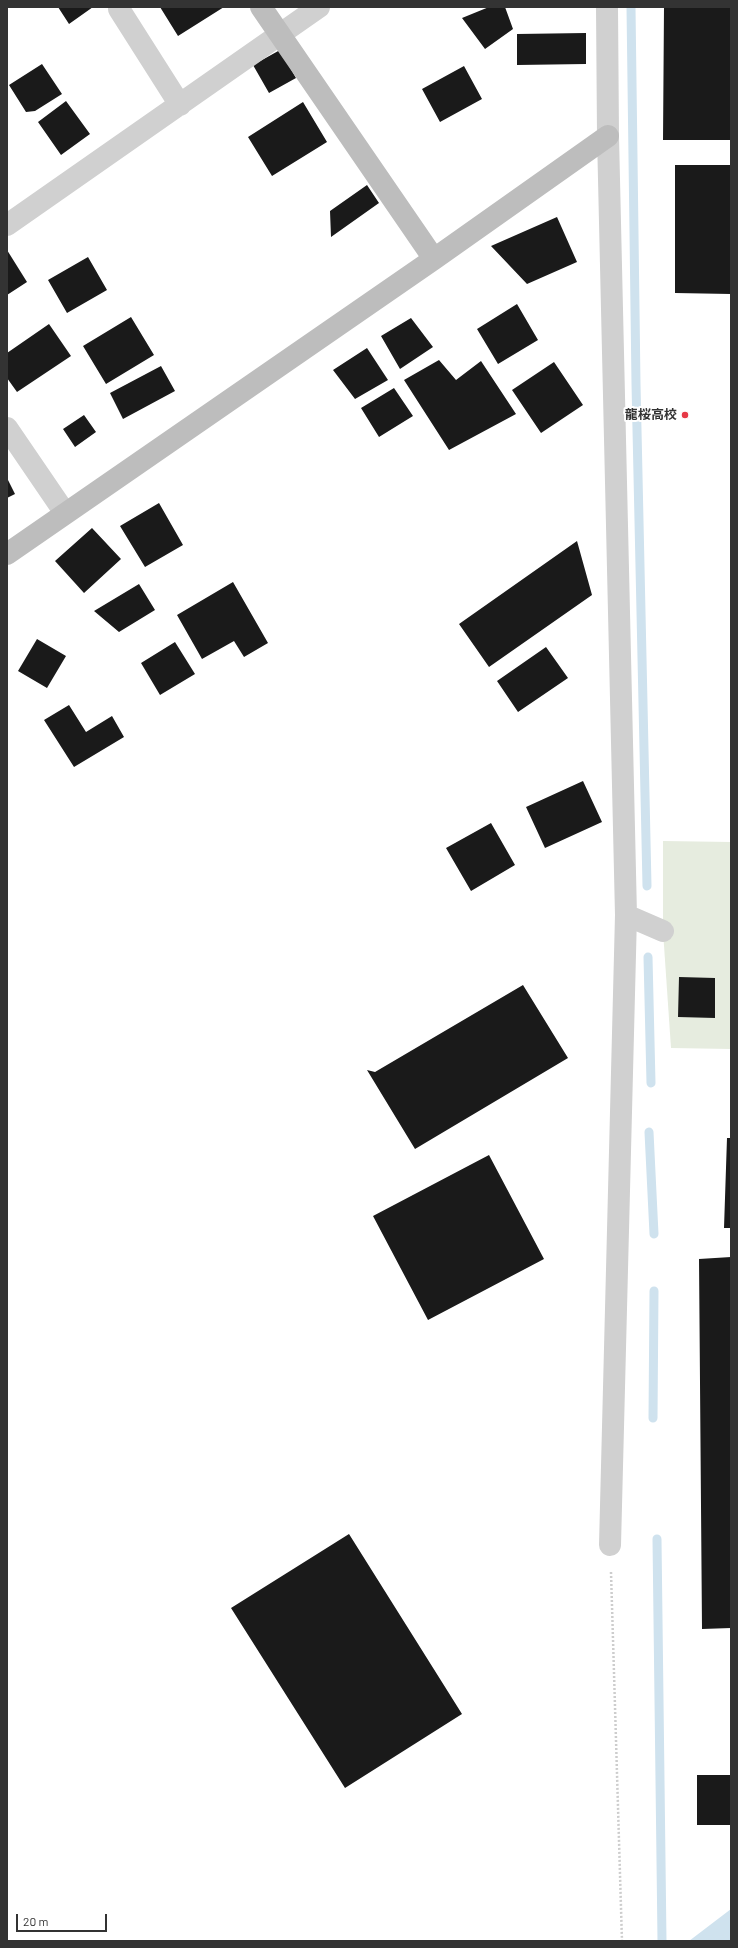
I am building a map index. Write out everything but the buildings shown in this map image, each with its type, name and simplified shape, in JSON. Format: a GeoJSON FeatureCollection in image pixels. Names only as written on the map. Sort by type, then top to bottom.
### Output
{"type":"FeatureCollection","features":[{"type":"Feature","properties":{"kind":"street"},"geometry":{"type":"LineString","coordinates":[[261,7],[434,259]]}},
{"type":"Feature","properties":{"kind":"street"},"geometry":{"type":"LineString","coordinates":[[7,225],[319,7]]}},
{"type":"Feature","properties":{"kind":"street"},"geometry":{"type":"LineString","coordinates":[[607,7],[608,136],[626,915],[610,1545]]}},
{"type":"Feature","properties":{"kind":"street"},"geometry":{"type":"LineString","coordinates":[[119,9],[180,105]]}},
{"type":"Feature","properties":{"kind":"street"},"geometry":{"type":"LineString","coordinates":[[7,554],[434,259],[608,136]]}},
{"type":"Feature","properties":{"kind":"street"},"geometry":{"type":"LineString","coordinates":[[7,428],[65,513]]}},
{"type":"Feature","properties":{"kind":"street"},"geometry":{"type":"LineString","coordinates":[[626,915],[663,931]]}},
{"type":"Feature","properties":{"kind":"path"},"geometry":{"type":"LineString","coordinates":[[610,1545],[622,1941]]}},
{"type":"Feature","properties":{"kind":"shaded area"},"geometry":{"type":"Polygon","coordinates":[[[663,841],[731,842],[731,1049],[671,1048],[663,931],[663,841]]]}},
{"type":"Feature","properties":{"kind":"water"},"geometry":{"type":"Polygon","coordinates":[[[731,1909],[731,1941],[689,1941],[731,1909]]]}},
{"type":"Feature","properties":{"kind":"waterway"},"geometry":{"type":"LineString","coordinates":[[631,7],[636,384],[647,886]]}},
{"type":"Feature","properties":{"kind":"waterway"},"geometry":{"type":"LineString","coordinates":[[648,957],[651,1083]]}},
{"type":"Feature","properties":{"kind":"waterway"},"geometry":{"type":"LineString","coordinates":[[649,1132],[654,1234]]}},
{"type":"Feature","properties":{"kind":"waterway"},"geometry":{"type":"LineString","coordinates":[[653,1418],[654,1291]]}},
{"type":"Feature","properties":{"kind":"waterway"},"geometry":{"type":"LineString","coordinates":[[657,1539],[662,1941]]}},
{"type":"Feature","properties":{"kind":"place","name":"龍桜高校"},"geometry":{"type":"Point","coordinates":[685,415]}}]}
